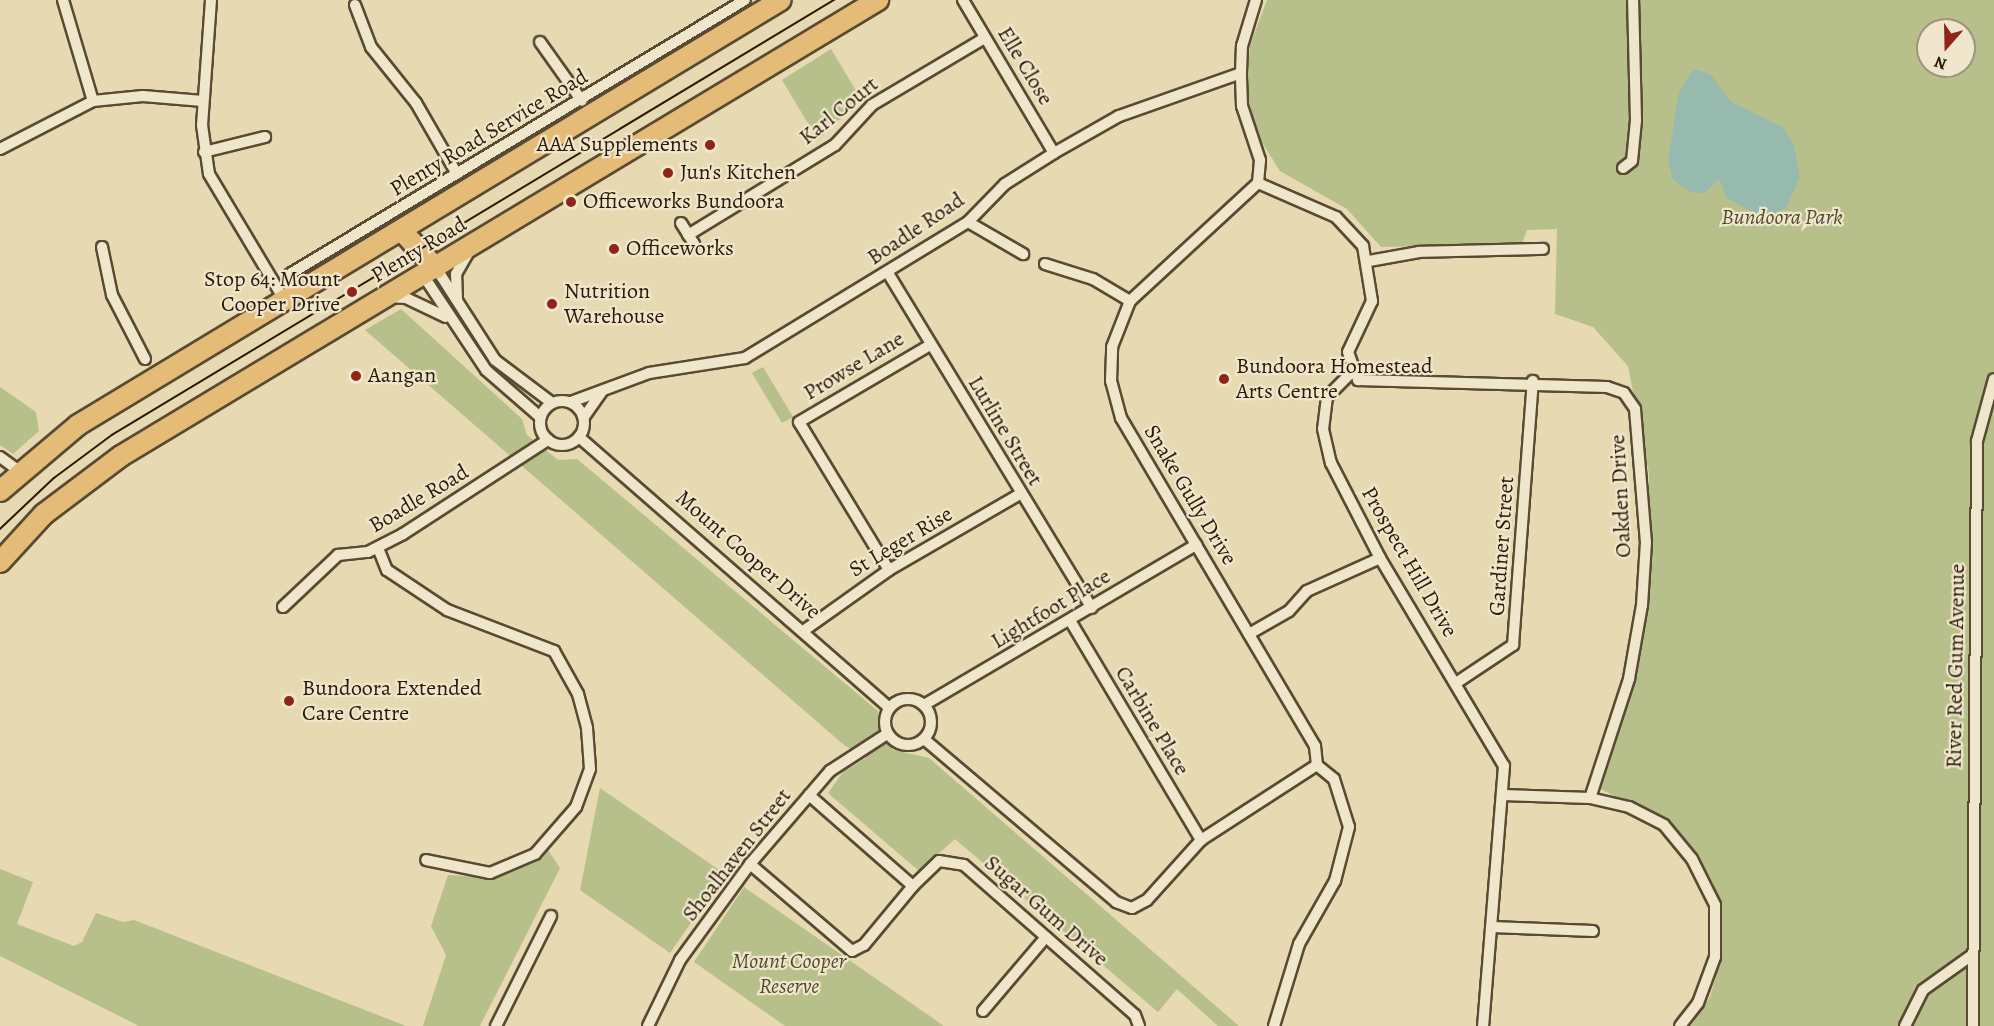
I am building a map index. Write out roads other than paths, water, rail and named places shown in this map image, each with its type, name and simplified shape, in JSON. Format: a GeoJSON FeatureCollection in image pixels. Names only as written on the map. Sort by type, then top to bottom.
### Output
{"type":"FeatureCollection","features":[{"type":"Feature","properties":{"kind":"highway","name":"Plenty Road"},"geometry":{"type":"LineString","coordinates":[[0,491],[78,425],[401,230],[682,50],[781,0]]}},
{"type":"Feature","properties":{"kind":"highway","name":"Plenty Road"},"geometry":{"type":"LineString","coordinates":[[0,562],[44,514],[91,476],[878,0]]}},
{"type":"Feature","properties":{"kind":"highway"},"geometry":{"type":"LineString","coordinates":[[401,230],[429,272]]}},
{"type":"Feature","properties":{"kind":"street"},"geometry":{"type":"LineString","coordinates":[[63,0],[93,101]]}},
{"type":"Feature","properties":{"kind":"street"},"geometry":{"type":"LineString","coordinates":[[211,0],[203,101],[204,152],[214,186],[285,301]]}},
{"type":"Feature","properties":{"kind":"street","name":"Plenty Road Service Road"},"geometry":{"type":"LineString","coordinates":[[290,274],[582,100],[682,50],[745,0]]}},
{"type":"Feature","properties":{"kind":"street","name":"Elle Close"},"geometry":{"type":"LineString","coordinates":[[963,0],[1054,153]]}},
{"type":"Feature","properties":{"kind":"street"},"geometry":{"type":"LineString","coordinates":[[1256,0],[1242,46],[1241,73],[1242,106],[1260,160],[1258,183],[1336,217],[1369,261],[1372,300],[1348,352],[1351,373]]}},
{"type":"Feature","properties":{"kind":"street"},"geometry":{"type":"LineString","coordinates":[[1623,168],[1632,161],[1636,120],[1633,0]]}},
{"type":"Feature","properties":{"kind":"street"},"geometry":{"type":"LineString","coordinates":[[356,5],[371,47],[416,104],[457,174]]}},
{"type":"Feature","properties":{"kind":"street","name":"Karl Court"},"geometry":{"type":"LineString","coordinates":[[681,224],[691,239],[835,145],[872,105],[985,38]]}},
{"type":"Feature","properties":{"kind":"street"},"geometry":{"type":"LineString","coordinates":[[540,42],[582,100]]}},
{"type":"Feature","properties":{"kind":"street","name":"Boadle Road"},"geometry":{"type":"LineString","coordinates":[[571,402],[649,373],[733,363],[888,273],[968,222],[1005,184],[1054,153],[1119,116],[1241,73]]}},
{"type":"Feature","properties":{"kind":"street"},"geometry":{"type":"LineString","coordinates":[[0,149],[93,101],[143,96],[203,101]]}},
{"type":"Feature","properties":{"kind":"street"},"geometry":{"type":"LineString","coordinates":[[204,152],[265,137]]}},
{"type":"Feature","properties":{"kind":"street","name":"Snake Gully Drive"},"geometry":{"type":"LineString","coordinates":[[1258,183],[1130,300],[1112,347],[1116,404],[1315,746],[1317,765],[1334,779],[1349,827],[1335,881],[1299,944],[1274,1026]]}},
{"type":"Feature","properties":{"kind":"street"},"geometry":{"type":"LineString","coordinates":[[968,222],[1023,254]]}},
{"type":"Feature","properties":{"kind":"street"},"geometry":{"type":"LineString","coordinates":[[459,306],[456,274],[476,244]]}},
{"type":"Feature","properties":{"kind":"street"},"geometry":{"type":"LineString","coordinates":[[102,247],[112,295],[145,359]]}},
{"type":"Feature","properties":{"kind":"street"},"geometry":{"type":"LineString","coordinates":[[1369,261],[1419,252],[1543,249]]}},
{"type":"Feature","properties":{"kind":"street"},"geometry":{"type":"LineString","coordinates":[[316,282],[321,256]]}},
{"type":"Feature","properties":{"kind":"street"},"geometry":{"type":"LineString","coordinates":[[1045,264],[1093,279],[1130,300]]}},
{"type":"Feature","properties":{"kind":"street"},"geometry":{"type":"LineString","coordinates":[[429,272],[459,306],[495,360],[552,403],[571,402],[584,417]]}},
{"type":"Feature","properties":{"kind":"street"},"geometry":{"type":"LineString","coordinates":[[429,272],[449,319],[486,370],[540,417],[548,440],[567,444],[579,437],[584,417],[602,391]]}},
{"type":"Feature","properties":{"kind":"street","name":"Lurline Street"},"geometry":{"type":"LineString","coordinates":[[888,273],[1020,494],[1092,608]]}},
{"type":"Feature","properties":{"kind":"street"},"geometry":{"type":"LineString","coordinates":[[387,297],[406,298],[449,319]]}},
{"type":"Feature","properties":{"kind":"street","name":"Prowse Lane"},"geometry":{"type":"LineString","coordinates":[[889,570],[799,422],[930,345]]}},
{"type":"Feature","properties":{"kind":"street","name":"Oakden Drive"},"geometry":{"type":"LineString","coordinates":[[1351,373],[1365,383],[1533,381],[1607,387],[1624,393],[1635,410],[1642,460],[1642,605],[1629,679],[1590,798]]}},
{"type":"Feature","properties":{"kind":"street","name":"Prospect Hill Drive"},"geometry":{"type":"LineString","coordinates":[[1351,373],[1327,397],[1324,440],[1380,558],[1501,756],[1503,795],[1483,1026]]}},
{"type":"Feature","properties":{"kind":"street","name":"River Red Gum Avenue"},"geometry":{"type":"LineString","coordinates":[[1973,1026],[1977,441],[1994,379]]}},
{"type":"Feature","properties":{"kind":"street","name":"Gardiner Street"},"geometry":{"type":"LineString","coordinates":[[1456,683],[1513,645],[1533,381]]}},
{"type":"Feature","properties":{"kind":"street"},"geometry":{"type":"LineString","coordinates":[[540,417],[552,403]]}},
{"type":"Feature","properties":{"kind":"street","name":"Mount Cooper Drive"},"geometry":{"type":"LineString","coordinates":[[579,437],[806,629],[889,707]]}},
{"type":"Feature","properties":{"kind":"street","name":"Boadle Road"},"geometry":{"type":"LineString","coordinates":[[283,607],[338,555],[378,548],[548,440]]}},
{"type":"Feature","properties":{"kind":"street"},"geometry":{"type":"LineString","coordinates":[[0,457],[21,472]]}},
{"type":"Feature","properties":{"kind":"street","name":"St Leger Rise"},"geometry":{"type":"LineString","coordinates":[[806,629],[889,570],[1020,494]]}},
{"type":"Feature","properties":{"kind":"street","name":"Lightfoot Place"},"geometry":{"type":"LineString","coordinates":[[924,705],[1071,622],[1196,545]]}},
{"type":"Feature","properties":{"kind":"street"},"geometry":{"type":"LineString","coordinates":[[378,548],[393,575],[447,610],[538,640],[562,661],[578,694],[591,757],[576,807],[535,854],[490,873],[426,860]]}},
{"type":"Feature","properties":{"kind":"street"},"geometry":{"type":"LineString","coordinates":[[1249,634],[1289,611],[1307,591],[1380,558]]}},
{"type":"Feature","properties":{"kind":"street","name":"Carbine Place"},"geometry":{"type":"LineString","coordinates":[[1071,622],[1201,840]]}},
{"type":"Feature","properties":{"kind":"street"},"geometry":{"type":"LineString","coordinates":[[904,699],[924,705],[931,718],[924,739],[904,746],[887,734],[889,707],[904,699]]}},
{"type":"Feature","properties":{"kind":"street","name":"Shoalhaven Street"},"geometry":{"type":"LineString","coordinates":[[648,1026],[680,960],[750,864],[837,766],[887,734]]}},
{"type":"Feature","properties":{"kind":"street"},"geometry":{"type":"LineString","coordinates":[[924,739],[1116,902],[1132,908],[1147,900],[1201,840],[1317,765]]}},
{"type":"Feature","properties":{"kind":"street"},"geometry":{"type":"LineString","coordinates":[[809,795],[913,886]]}},
{"type":"Feature","properties":{"kind":"street"},"geometry":{"type":"LineString","coordinates":[[1503,795],[1590,798],[1629,807],[1664,825],[1692,859],[1715,905],[1715,957],[1698,1002],[1680,1026]]}},
{"type":"Feature","properties":{"kind":"street","name":"Sugar Gum Drive"},"geometry":{"type":"LineString","coordinates":[[750,864],[852,951],[864,945],[913,886],[939,861],[955,861],[1135,1015],[1139,1026]]}},
{"type":"Feature","properties":{"kind":"street"},"geometry":{"type":"LineString","coordinates":[[496,1026],[551,916]]}},
{"type":"Feature","properties":{"kind":"street"},"geometry":{"type":"LineString","coordinates":[[1492,927],[1593,932]]}},
{"type":"Feature","properties":{"kind":"street"},"geometry":{"type":"LineString","coordinates":[[983,1011],[1046,938]]}},
{"type":"Feature","properties":{"kind":"street"},"geometry":{"type":"LineString","coordinates":[[1905,1026],[1923,990],[1972,955]]}},
{"type":"Feature","properties":{"kind":"water"},"geometry":{"type":"Polygon","coordinates":[[[1694,69],[1710,74],[1731,102],[1782,127],[1793,143],[1800,177],[1786,208],[1772,214],[1751,211],[1727,198],[1719,179],[1705,193],[1691,192],[1673,180],[1668,161],[1679,91],[1694,69]]]}},
{"type":"Feature","properties":{"kind":"tram line"},"geometry":{"type":"LineString","coordinates":[[0,529],[54,478],[112,435],[834,0]]}},
{"type":"Feature","properties":{"kind":"place","name":"AAA Supplements"},"geometry":{"type":"Point","coordinates":[710,145]}},
{"type":"Feature","properties":{"kind":"place","name":"Jun's Kitchen"},"geometry":{"type":"Point","coordinates":[668,173]}},
{"type":"Feature","properties":{"kind":"place","name":"Officeworks Bundoora"},"geometry":{"type":"Point","coordinates":[571,202]}},
{"type":"Feature","properties":{"kind":"place","name":"Officeworks"},"geometry":{"type":"Point","coordinates":[614,249]}},
{"type":"Feature","properties":{"kind":"place","name":"Stop 64: Mount Cooper Drive"},"geometry":{"type":"Point","coordinates":[352,292]}},
{"type":"Feature","properties":{"kind":"place","name":"Nutrition Warehouse"},"geometry":{"type":"Point","coordinates":[552,304]}},
{"type":"Feature","properties":{"kind":"place","name":"Aangan"},"geometry":{"type":"Point","coordinates":[356,376]}},
{"type":"Feature","properties":{"kind":"place","name":"Bundoora Homestead Arts Centre"},"geometry":{"type":"Point","coordinates":[1224,379]}},
{"type":"Feature","properties":{"kind":"place","name":"Bundoora Extended Care Centre"},"geometry":{"type":"Point","coordinates":[289,701]}},
{"type":"Feature","properties":{"kind":"park label","name":"Bundoora Park"},"geometry":{"type":"Point","coordinates":[1782,218]}},
{"type":"Feature","properties":{"kind":"park label","name":"Mount Cooper Reserve"},"geometry":{"type":"Point","coordinates":[789,974]}}]}
